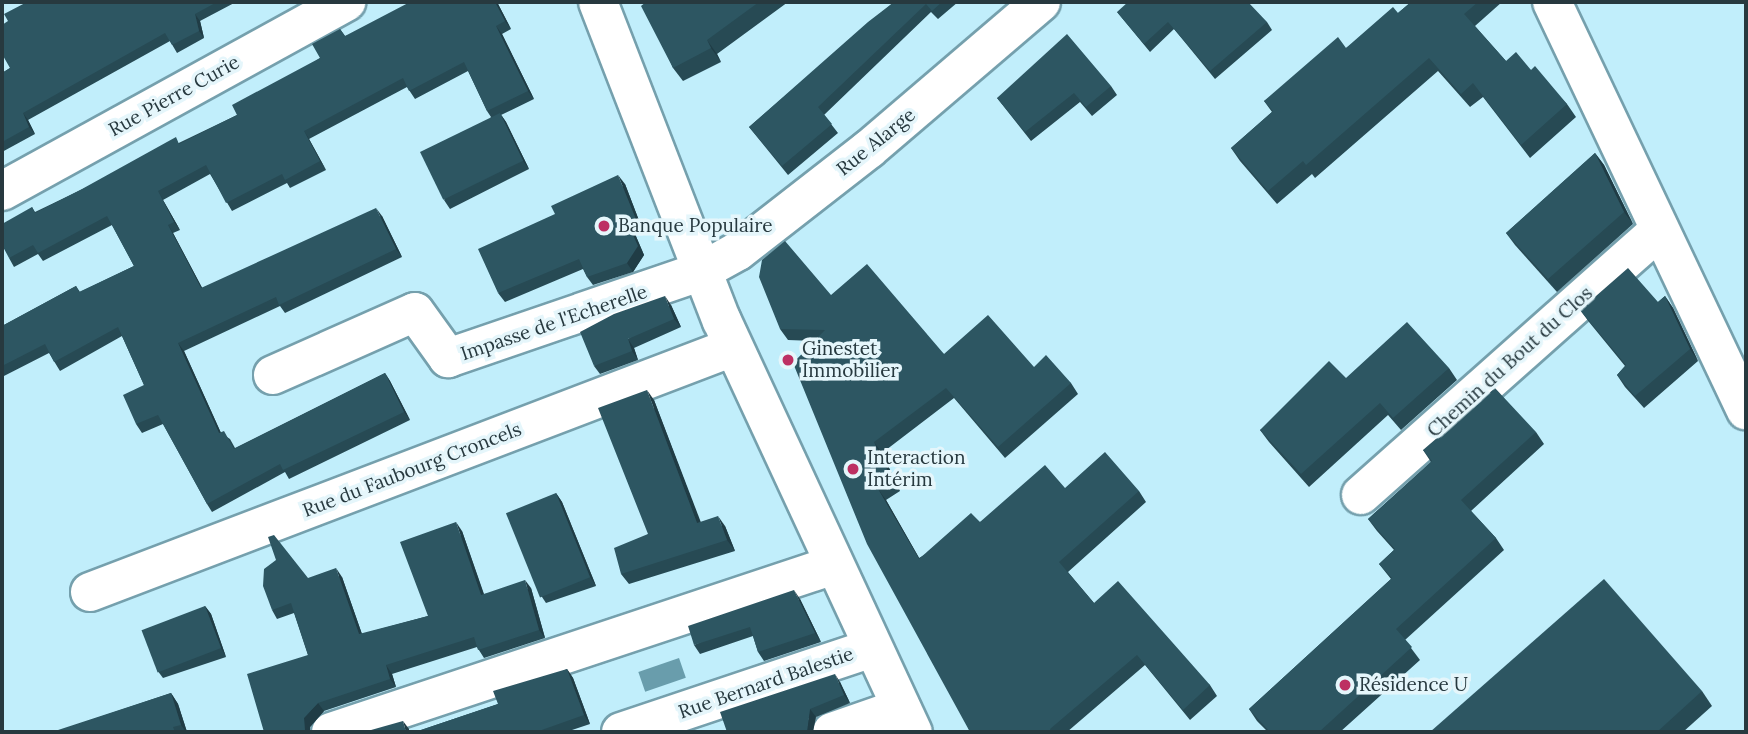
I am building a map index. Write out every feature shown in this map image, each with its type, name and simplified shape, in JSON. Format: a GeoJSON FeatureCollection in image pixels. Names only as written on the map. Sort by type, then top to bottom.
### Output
{"type":"FeatureCollection","features":[{"type":"Feature","properties":{"kind":"street","name":"Rue Pierre Curie"},"geometry":{"type":"LineString","coordinates":[[2,191],[346,2]]}},
{"type":"Feature","properties":{"kind":"street"},"geometry":{"type":"LineString","coordinates":[[598,2],[733,347],[907,720],[832,732]]}},
{"type":"Feature","properties":{"kind":"street","name":"Rue Alarge"},"geometry":{"type":"LineString","coordinates":[[702,271],[738,251],[869,149],[1041,2]]}},
{"type":"Feature","properties":{"kind":"street"},"geometry":{"type":"LineString","coordinates":[[1552,2],[1658,230],[1746,410]]}},
{"type":"Feature","properties":{"kind":"street","name":"Chemin du Bout du Clos"},"geometry":{"type":"LineString","coordinates":[[1361,495],[1658,230]]}},
{"type":"Feature","properties":{"kind":"street","name":"Impasse de l'Echerelle"},"geometry":{"type":"LineString","coordinates":[[273,374],[415,312],[448,358],[702,271]]}},
{"type":"Feature","properties":{"kind":"street","name":"Rue du Faubourg Croncels"},"geometry":{"type":"LineString","coordinates":[[90,592],[733,347]]}},
{"type":"Feature","properties":{"kind":"street"},"geometry":{"type":"LineString","coordinates":[[331,732],[834,565]]}},
{"type":"Feature","properties":{"kind":"street","name":"Rue Bernard Balestie"},"geometry":{"type":"LineString","coordinates":[[621,732],[872,648]]}},
{"type":"Feature","properties":{"kind":"water"},"geometry":{"type":"Polygon","coordinates":[[[679,658],[686,678],[645,692],[638,672],[679,658]]]}},
{"type":"Feature","properties":{"kind":"building"},"geometry":{"type":"Polygon","coordinates":[[[27,2],[217,2],[195,14],[199,31],[172,45],[165,33],[23,113],[29,127],[2,142],[2,73],[10,68],[2,54],[2,25],[8,21],[4,14],[27,2]]]}},
{"type":"Feature","properties":{"kind":"building"},"geometry":{"type":"Polygon","coordinates":[[[410,2],[495,2],[505,21],[496,26],[528,91],[487,111],[464,62],[409,91],[403,78],[304,131],[320,161],[285,180],[282,174],[226,203],[206,165],[158,191],[174,222],[168,225],[201,288],[376,208],[396,249],[279,305],[276,297],[178,343],[219,433],[224,431],[234,449],[385,373],[404,412],[283,470],[280,464],[207,504],[158,415],[136,424],[123,395],[144,385],[118,327],[54,362],[45,344],[2,366],[2,326],[76,286],[79,292],[134,266],[107,216],[38,253],[33,245],[9,258],[2,245],[2,224],[32,207],[35,213],[176,137],[179,144],[237,115],[232,105],[320,58],[312,44],[340,29],[345,36],[410,2]]]}},
{"type":"Feature","properties":{"kind":"building"},"geometry":{"type":"Polygon","coordinates":[[[646,2],[759,2],[707,40],[711,48],[673,68],[641,6],[646,2]]]}},
{"type":"Feature","properties":{"kind":"building"},"geometry":{"type":"Polygon","coordinates":[[[894,2],[942,2],[932,11],[926,4],[818,107],[832,124],[782,166],[749,127],[894,2]]]}},
{"type":"Feature","properties":{"kind":"building"},"geometry":{"type":"Polygon","coordinates":[[[1128,2],[1248,2],[1267,22],[1210,71],[1168,22],[1144,44],[1117,12],[1128,2]]]}},
{"type":"Feature","properties":{"kind":"building"},"geometry":{"type":"Polygon","coordinates":[[[1411,2],[1478,2],[1464,14],[1506,61],[1516,52],[1531,70],[1535,66],[1567,104],[1521,145],[1473,83],[1461,94],[1429,58],[1306,165],[1303,161],[1268,191],[1231,148],[1273,111],[1264,101],[1338,37],[1346,48],[1393,7],[1398,13],[1411,2]]]}},
{"type":"Feature","properties":{"kind":"building"},"geometry":{"type":"Polygon","coordinates":[[[1067,34],[1111,86],[1086,107],[1074,93],[1025,132],[997,98],[1067,34]]]}},
{"type":"Feature","properties":{"kind":"building"},"geometry":{"type":"Polygon","coordinates":[[[500,113],[523,161],[443,200],[420,152],[500,113]]]}},
{"type":"Feature","properties":{"kind":"building"},"geometry":{"type":"Polygon","coordinates":[[[1595,153],[1624,212],[1548,279],[1506,233],[1595,153]]]}},
{"type":"Feature","properties":{"kind":"building"},"geometry":{"type":"Polygon","coordinates":[[[618,175],[637,222],[629,226],[638,246],[627,263],[587,277],[579,259],[498,293],[478,249],[555,214],[551,206],[618,175]]]}},
{"type":"Feature","properties":{"kind":"building"},"geometry":{"type":"Polygon","coordinates":[[[785,241],[831,295],[867,264],[944,354],[988,315],[1034,367],[1046,355],[1071,383],[998,447],[946,388],[874,442],[892,480],[878,489],[919,559],[971,513],[980,522],[1045,465],[1065,488],[1105,452],[1139,491],[1059,562],[1094,603],[1118,581],[1210,685],[1183,710],[1137,655],[1050,729],[1051,732],[970,732],[867,544],[793,363],[825,330],[780,329],[759,277],[762,260],[785,241]]]}},
{"type":"Feature","properties":{"kind":"building"},"geometry":{"type":"Polygon","coordinates":[[[1628,268],[1658,302],[1665,296],[1690,349],[1635,396],[1617,375],[1626,365],[1580,310],[1628,268]]]}},
{"type":"Feature","properties":{"kind":"building"},"geometry":{"type":"Polygon","coordinates":[[[665,296],[674,319],[628,339],[632,351],[594,366],[580,332],[614,314],[665,296]]]}},
{"type":"Feature","properties":{"kind":"building"},"geometry":{"type":"Polygon","coordinates":[[[1407,322],[1449,368],[1393,418],[1380,403],[1301,474],[1260,430],[1329,361],[1346,378],[1407,322]]]}},
{"type":"Feature","properties":{"kind":"building"},"geometry":{"type":"Polygon","coordinates":[[[1495,388],[1536,432],[1461,500],[1496,538],[1396,629],[1412,647],[1319,732],[1270,732],[1249,709],[1392,578],[1379,564],[1395,549],[1368,519],[1432,461],[1423,450],[1495,388]]]}},
{"type":"Feature","properties":{"kind":"building"},"geometry":{"type":"Polygon","coordinates":[[[647,390],[697,523],[718,516],[727,540],[621,574],[614,548],[648,534],[598,408],[647,390]]]}},
{"type":"Feature","properties":{"kind":"building"},"geometry":{"type":"Polygon","coordinates":[[[556,493],[590,577],[540,598],[506,513],[556,493]]]}},
{"type":"Feature","properties":{"kind":"building"},"geometry":{"type":"Polygon","coordinates":[[[456,522],[481,595],[525,580],[539,630],[478,650],[474,637],[386,665],[390,679],[318,703],[304,718],[306,732],[264,732],[247,674],[308,655],[291,603],[272,610],[263,586],[264,569],[276,560],[268,537],[274,535],[308,578],[336,568],[359,634],[428,616],[400,542],[456,522]]]}},
{"type":"Feature","properties":{"kind":"building"},"geometry":{"type":"Polygon","coordinates":[[[1604,579],[1702,691],[1657,732],[1430,732],[1604,579]]]}},
{"type":"Feature","properties":{"kind":"building"},"geometry":{"type":"Polygon","coordinates":[[[794,590],[815,633],[758,652],[750,627],[694,645],[688,626],[794,590]]]}},
{"type":"Feature","properties":{"kind":"building"},"geometry":{"type":"Polygon","coordinates":[[[205,606],[221,648],[158,672],[142,630],[205,606]]]}},
{"type":"Feature","properties":{"kind":"building"},"geometry":{"type":"Polygon","coordinates":[[[567,669],[584,715],[536,732],[415,732],[498,704],[493,691],[567,669]]]}},
{"type":"Feature","properties":{"kind":"building"},"geometry":{"type":"Polygon","coordinates":[[[835,674],[844,695],[810,709],[807,732],[727,732],[720,712],[835,674]]]}},
{"type":"Feature","properties":{"kind":"building"},"geometry":{"type":"Polygon","coordinates":[[[171,693],[181,725],[173,727],[175,732],[55,732],[55,731],[171,693]]]}},
{"type":"Feature","properties":{"kind":"building"},"geometry":{"type":"Polygon","coordinates":[[[403,721],[406,732],[364,732],[403,721]]]}},
{"type":"Feature","properties":{"kind":"place","name":"Banque Populaire"},"geometry":{"type":"Point","coordinates":[604,226]}},
{"type":"Feature","properties":{"kind":"place","name":"Ginestet Immobilier"},"geometry":{"type":"Point","coordinates":[788,360]}},
{"type":"Feature","properties":{"kind":"place","name":"Interaction Intérim"},"geometry":{"type":"Point","coordinates":[853,469]}},
{"type":"Feature","properties":{"kind":"place","name":"Résidence U"},"geometry":{"type":"Point","coordinates":[1345,685]}}]}
